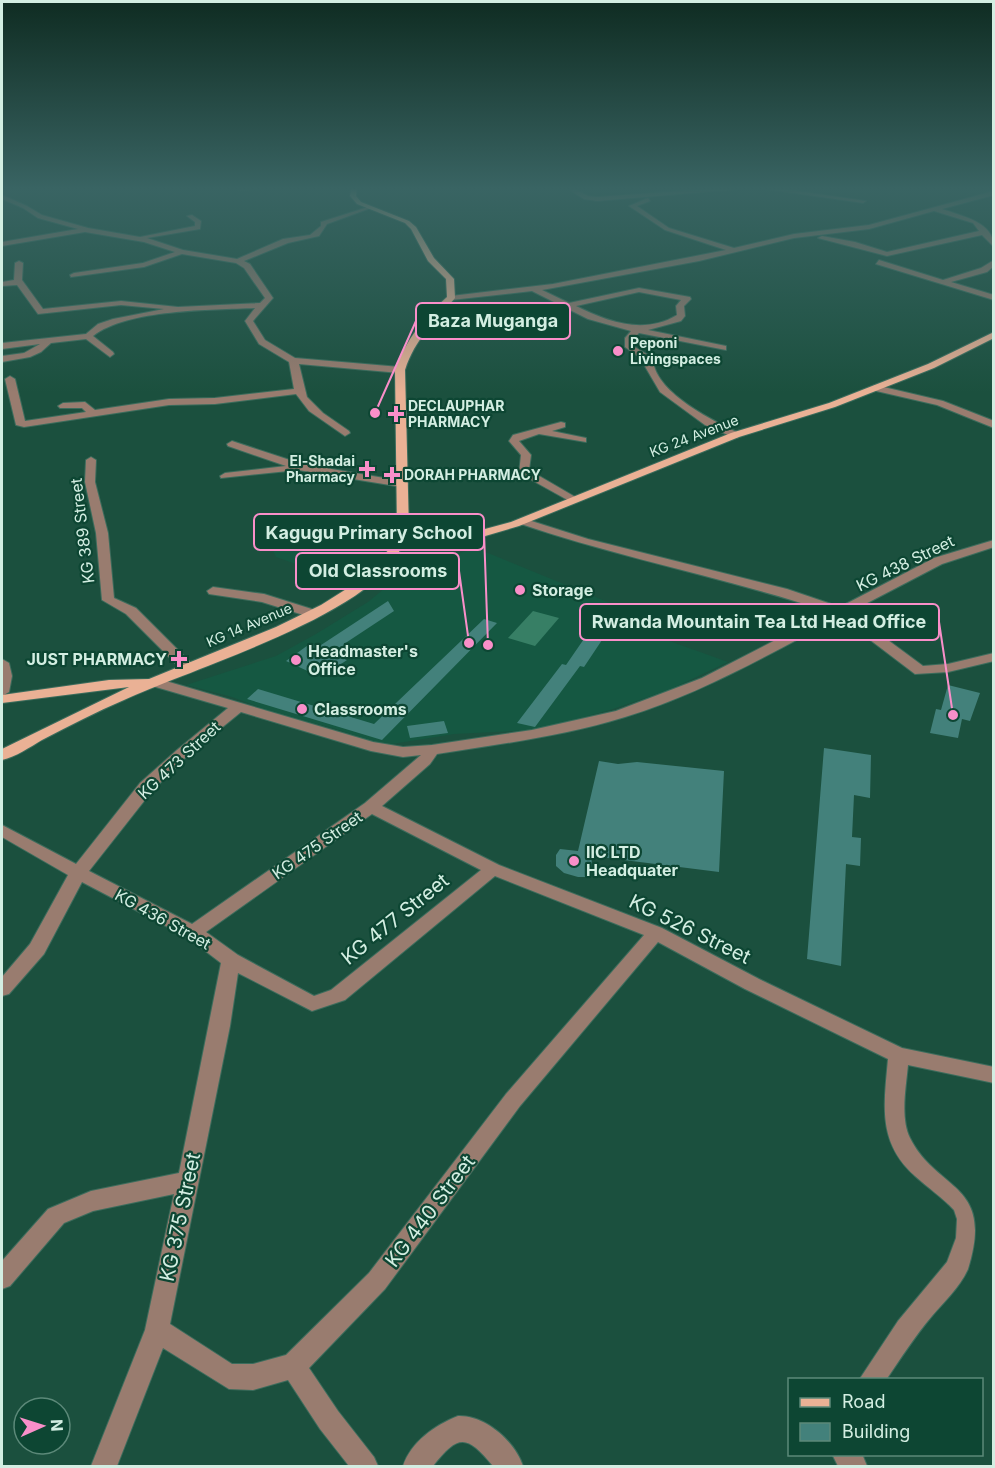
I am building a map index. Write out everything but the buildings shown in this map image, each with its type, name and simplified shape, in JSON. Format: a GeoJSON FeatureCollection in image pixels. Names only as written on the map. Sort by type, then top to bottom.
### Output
{"type":"FeatureCollection","features":[{"type":"Feature","properties":{"kind":"main road"},"geometry":{"type":"LineString","coordinates":[[400,546],[403,531],[400,370],[405,352],[416,334],[426,321],[452,298],[450,279],[430,257]]}},
{"type":"Feature","properties":{"kind":"main road","name":"KG 24 Avenue"},"geometry":{"type":"LineString","coordinates":[[400,546],[482,533],[522,521],[735,435],[832,405],[931,366],[993,334]]}},
{"type":"Feature","properties":{"kind":"main road","name":"KG 14 Avenue"},"geometry":{"type":"LineString","coordinates":[[2,755],[153,682],[278,632],[313,614],[367,581],[386,565],[400,546]]}},
{"type":"Feature","properties":{"kind":"main road"},"geometry":{"type":"LineString","coordinates":[[2,699],[109,684],[153,682]]}},
{"type":"Feature","properties":{"kind":"street"},"geometry":{"type":"LineString","coordinates":[[74,274],[144,265],[169,257]]}},
{"type":"Feature","properties":{"kind":"street"},"geometry":{"type":"LineString","coordinates":[[210,257],[238,261],[247,266],[269,298],[250,317],[249,321],[262,342],[293,361],[400,370]]}},
{"type":"Feature","properties":{"kind":"street"},"geometry":{"type":"LineString","coordinates":[[238,261],[250,257]]}},
{"type":"Feature","properties":{"kind":"street"},"geometry":{"type":"LineString","coordinates":[[452,298],[535,289],[708,257]]}},
{"type":"Feature","properties":{"kind":"street"},"geometry":{"type":"LineString","coordinates":[[879,262],[993,298]]}},
{"type":"Feature","properties":{"kind":"street"},"geometry":{"type":"LineString","coordinates":[[943,282],[984,270],[993,262]]}},
{"type":"Feature","properties":{"kind":"street"},"geometry":{"type":"LineString","coordinates":[[19,263],[19,282],[41,312],[121,303],[164,305],[180,309]]}},
{"type":"Feature","properties":{"kind":"street"},"geometry":{"type":"LineString","coordinates":[[2,284],[19,282]]}},
{"type":"Feature","properties":{"kind":"street"},"geometry":{"type":"LineString","coordinates":[[535,289],[591,317],[637,330],[723,348]]}},
{"type":"Feature","properties":{"kind":"street"},"geometry":{"type":"LineString","coordinates":[[567,306],[633,291],[651,291],[687,299],[680,306],[681,316],[678,319],[637,330],[629,338],[629,347],[650,360],[648,363],[663,390],[709,423],[735,435]]}},
{"type":"Feature","properties":{"kind":"street"},"geometry":{"type":"LineString","coordinates":[[2,346],[88,336],[101,326],[116,321],[180,309],[262,305]]}},
{"type":"Feature","properties":{"kind":"street"},"geometry":{"type":"LineString","coordinates":[[88,336],[110,354]]}},
{"type":"Feature","properties":{"kind":"street"},"geometry":{"type":"LineString","coordinates":[[2,359],[30,355],[42,348],[48,341]]}},
{"type":"Feature","properties":{"kind":"street"},"geometry":{"type":"LineString","coordinates":[[293,361],[299,391],[304,402],[345,433]]}},
{"type":"Feature","properties":{"kind":"street"},"geometry":{"type":"LineString","coordinates":[[10,379],[20,423],[193,398],[299,391]]}},
{"type":"Feature","properties":{"kind":"street"},"geometry":{"type":"LineString","coordinates":[[875,388],[940,403],[993,424]]}},
{"type":"Feature","properties":{"kind":"street"},"geometry":{"type":"LineString","coordinates":[[63,406],[85,405],[93,414]]}},
{"type":"Feature","properties":{"kind":"street"},"geometry":{"type":"LineString","coordinates":[[561,425],[517,437],[514,441],[526,455],[523,471],[573,500]]}},
{"type":"Feature","properties":{"kind":"street"},"geometry":{"type":"LineString","coordinates":[[537,431],[582,440]]}},
{"type":"Feature","properties":{"kind":"street"},"geometry":{"type":"LineString","coordinates":[[232,444],[300,467],[402,484]]}},
{"type":"Feature","properties":{"kind":"street","name":"KG 389 Street"},"geometry":{"type":"LineString","coordinates":[[91,460],[90,482],[102,533],[108,600],[131,611],[188,668]]}},
{"type":"Feature","properties":{"kind":"street"},"geometry":{"type":"LineString","coordinates":[[225,476],[300,467]]}},
{"type":"Feature","properties":{"kind":"street"},"geometry":{"type":"LineString","coordinates":[[522,521],[584,542],[783,592],[842,612],[920,670],[948,668],[993,657]]}},
{"type":"Feature","properties":{"kind":"street","name":"KG 438 Street"},"geometry":{"type":"LineString","coordinates":[[153,682],[371,746],[404,752],[532,735],[621,714],[683,691],[842,612],[938,561],[993,543]]}},
{"type":"Feature","properties":{"kind":"street"},"geometry":{"type":"LineString","coordinates":[[213,591],[264,598],[313,614]]}},
{"type":"Feature","properties":{"kind":"street"},"geometry":{"type":"LineString","coordinates":[[2,663],[5,676],[2,693]]}},
{"type":"Feature","properties":{"kind":"street","name":"KG 473 Street"},"geometry":{"type":"LineString","coordinates":[[2,989],[37,949],[78,873],[146,787],[182,753],[239,707]]}},
{"type":"Feature","properties":{"kind":"street","name":"KG 475 Street"},"geometry":{"type":"LineString","coordinates":[[193,932],[371,807],[425,761],[432,750]]}},
{"type":"Feature","properties":{"kind":"street","name":"KG 526 Street"},"geometry":{"type":"LineString","coordinates":[[371,807],[493,869],[656,933],[752,984],[898,1055],[993,1075]]}},
{"type":"Feature","properties":{"kind":"street","name":"KG 436 Street"},"geometry":{"type":"LineString","coordinates":[[2,830],[78,873],[193,932],[231,960],[312,1004],[324,1001]]}},
{"type":"Feature","properties":{"kind":"street","name":"KG 477 Street"},"geometry":{"type":"LineString","coordinates":[[324,1001],[338,995],[493,869]]}},
{"type":"Feature","properties":{"kind":"street","name":"KG 440 Street"},"geometry":{"type":"LineString","coordinates":[[158,1330],[229,1376],[253,1377],[293,1366],[377,1281],[513,1100],[656,933]]}},
{"type":"Feature","properties":{"kind":"street","name":"KG 375 Street"},"geometry":{"type":"LineString","coordinates":[[104,1467],[158,1330],[220,1026],[231,960]]}},
{"type":"Feature","properties":{"kind":"street"},"geometry":{"type":"LineString","coordinates":[[872,1378],[919,1313],[959,1264],[970,1226],[966,1211],[948,1186],[924,1171],[900,1141],[897,1127],[898,1055]]}},
{"type":"Feature","properties":{"kind":"street"},"geometry":{"type":"LineString","coordinates":[[2,1278],[56,1216],[91,1201],[187,1180]]}},
{"type":"Feature","properties":{"kind":"street"},"geometry":{"type":"LineString","coordinates":[[293,1366],[329,1420],[365,1467]]}},
{"type":"Feature","properties":{"kind":"street"},"geometry":{"type":"LineString","coordinates":[[416,1467],[438,1439],[452,1432],[464,1430],[477,1432],[510,1467]]}},
{"type":"Feature","properties":{"kind":"shaded area"},"geometry":{"type":"Polygon","coordinates":[[[311,534],[342,549],[354,542],[384,551],[344,581],[276,557],[272,549],[311,534]]]}},
{"type":"Feature","properties":{"kind":"shaded area"},"geometry":{"type":"Polygon","coordinates":[[[476,548],[632,612],[622,624],[728,662],[669,690],[610,710],[536,730],[454,734],[392,744],[370,741],[333,728],[277,714],[232,697],[186,685],[276,656],[368,602],[408,569],[476,548]]]}},
{"type":"Feature","properties":{"kind":"shaded area"},"geometry":{"type":"Polygon","coordinates":[[[533,611],[559,618],[535,646],[508,638],[533,611]]]}},
{"type":"Feature","properties":{"kind":"place","name":"Peponi Livingspaces"},"geometry":{"type":"Point","coordinates":[618,351]}},
{"type":"Feature","properties":{"kind":"place","name":"Baza Muganga"},"geometry":{"type":"Point","coordinates":[375,413]}},
{"type":"Feature","properties":{"kind":"place","name":"DECLAUPHAR PHARMACY"},"geometry":{"type":"Point","coordinates":[396,414]}},
{"type":"Feature","properties":{"kind":"place","name":"El-Shadai Pharmacy"},"geometry":{"type":"Point","coordinates":[367,469]}},
{"type":"Feature","properties":{"kind":"place","name":"DORAH PHARMACY"},"geometry":{"type":"Point","coordinates":[392,475]}},
{"type":"Feature","properties":{"kind":"place","name":"Storage"},"geometry":{"type":"Point","coordinates":[520,590]}},
{"type":"Feature","properties":{"kind":"place","name":"Old Classrooms"},"geometry":{"type":"Point","coordinates":[469,643]}},
{"type":"Feature","properties":{"kind":"place","name":"Kagugu Primary School"},"geometry":{"type":"Point","coordinates":[488,645]}},
{"type":"Feature","properties":{"kind":"place","name":"JUST PHARMACY"},"geometry":{"type":"Point","coordinates":[179,659]}},
{"type":"Feature","properties":{"kind":"place","name":"Headmaster's Office"},"geometry":{"type":"Point","coordinates":[296,660]}},
{"type":"Feature","properties":{"kind":"place","name":"Classrooms"},"geometry":{"type":"Point","coordinates":[302,709]}},
{"type":"Feature","properties":{"kind":"place","name":"Rwanda Mountain Tea Ltd Head Office"},"geometry":{"type":"Point","coordinates":[953,715]}},
{"type":"Feature","properties":{"kind":"place","name":"IIC LTD Headquater"},"geometry":{"type":"Point","coordinates":[574,861]}}]}
